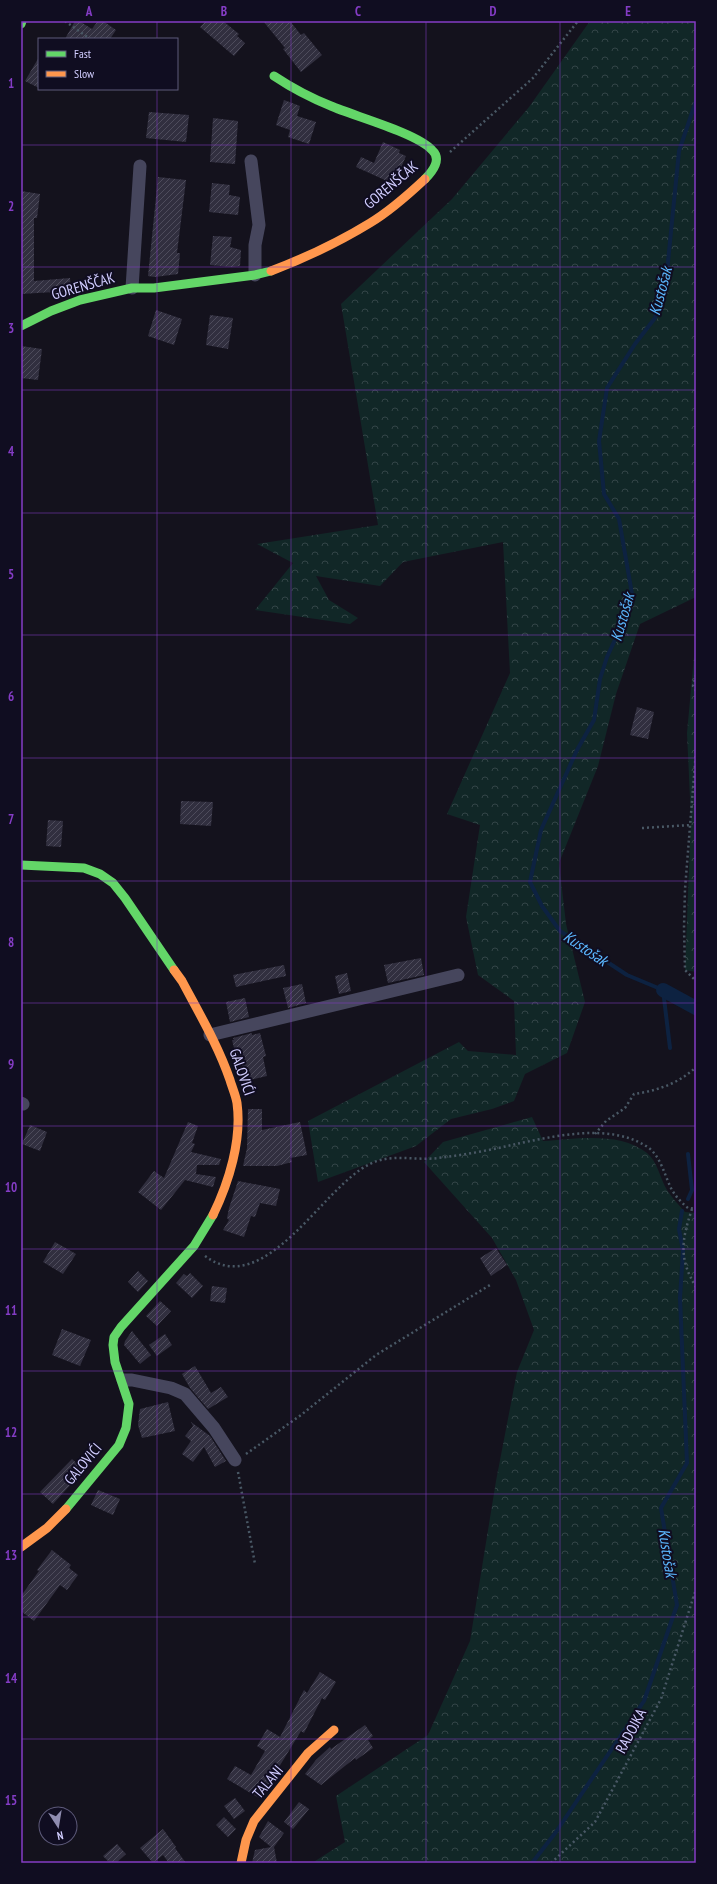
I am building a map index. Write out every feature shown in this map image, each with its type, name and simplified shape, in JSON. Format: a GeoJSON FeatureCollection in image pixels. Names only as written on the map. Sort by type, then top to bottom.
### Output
{"type":"FeatureCollection","features":[{"type":"Feature","properties":{"kind":"street","name":"GORENŠČAK"},"geometry":{"type":"LineString","coordinates":[[21,326],[70,303],[132,288],[154,288],[268,272],[301,259],[371,223],[410,194],[432,172],[436,164],[436,157],[433,150],[417,138],[330,106],[299,92],[274,76]]}},
{"type":"Feature","properties":{"kind":"street"},"geometry":{"type":"LineString","coordinates":[[251,161],[259,225],[254,252],[255,275]]}},
{"type":"Feature","properties":{"kind":"street","name":"GORENŠČAK"},"geometry":{"type":"LineString","coordinates":[[132,288],[140,166]]}},
{"type":"Feature","properties":{"kind":"street","name":"GALOVIĆI"},"geometry":{"type":"LineString","coordinates":[[21,864],[84,868],[100,874],[113,883],[126,898],[174,969],[222,1058],[235,1094],[238,1111],[237,1139],[234,1156],[221,1199],[207,1227],[194,1246],[114,1337],[113,1355],[127,1394],[129,1414],[125,1433],[118,1448],[102,1463],[86,1487],[50,1526],[33,1540],[21,1547]]}},
{"type":"Feature","properties":{"kind":"street"},"geometry":{"type":"LineString","coordinates":[[210,1035],[458,975]]}},
{"type":"Feature","properties":{"kind":"street"},"geometry":{"type":"LineString","coordinates":[[123,1380],[132,1380],[170,1388],[185,1394],[214,1428],[235,1460]]}},
{"type":"Feature","properties":{"kind":"street","name":"TALANI"},"geometry":{"type":"LineString","coordinates":[[241,1863],[246,1840],[254,1821],[308,1753],[334,1730]]}},
{"type":"Feature","properties":{"kind":"path"},"geometry":{"type":"LineString","coordinates":[[65,21],[89,38]]}},
{"type":"Feature","properties":{"kind":"path"},"geometry":{"type":"LineString","coordinates":[[436,164],[533,78],[578,21]]}},
{"type":"Feature","properties":{"kind":"path"},"geometry":{"type":"LineString","coordinates":[[696,675],[693,686],[696,691]]}},
{"type":"Feature","properties":{"kind":"path"},"geometry":{"type":"LineString","coordinates":[[696,751],[684,928],[685,970],[696,981]]}},
{"type":"Feature","properties":{"kind":"path"},"geometry":{"type":"LineString","coordinates":[[642,828],[690,825]]}},
{"type":"Feature","properties":{"kind":"path"},"geometry":{"type":"LineString","coordinates":[[595,1134],[606,1121],[625,1108],[634,1094],[649,1092],[672,1083],[696,1067]]}},
{"type":"Feature","properties":{"kind":"path"},"geometry":{"type":"LineString","coordinates":[[194,1246],[212,1261],[225,1267],[239,1267],[256,1262],[297,1232],[356,1172],[376,1161],[389,1158],[420,1160],[440,1158],[548,1137],[595,1134],[623,1136],[647,1146],[657,1158],[672,1190],[688,1208],[696,1209]]}},
{"type":"Feature","properties":{"kind":"path"},"geometry":{"type":"LineString","coordinates":[[692,1209],[685,1227],[684,1246],[687,1269],[696,1287]]}},
{"type":"Feature","properties":{"kind":"path"},"geometry":{"type":"LineString","coordinates":[[255,1564],[235,1460],[297,1419],[376,1355],[490,1285]]}},
{"type":"Feature","properties":{"kind":"path","name":"RADOJKA"},"geometry":{"type":"LineString","coordinates":[[551,1863],[596,1822],[657,1706],[696,1589]]}},
{"type":"Feature","properties":{"kind":"green space"},"geometry":{"type":"Polygon","coordinates":[[[590,21],[696,21],[696,597],[640,624],[616,694],[598,766],[559,863],[566,924],[585,1002],[567,1053],[525,1074],[514,1101],[492,1109],[451,1119],[416,1146],[318,1182],[308,1121],[459,1042],[468,1051],[516,1055],[514,1001],[478,975],[466,917],[480,825],[447,814],[510,673],[503,542],[403,562],[380,586],[316,576],[329,600],[358,618],[350,624],[255,610],[293,563],[257,544],[378,525],[341,304],[452,199],[529,107],[590,21]]]}},
{"type":"Feature","properties":{"kind":"green space"},"geometry":{"type":"Polygon","coordinates":[[[696,635],[696,972],[685,970],[691,819],[687,733],[696,635]]]}},
{"type":"Feature","properties":{"kind":"green space"},"geometry":{"type":"Polygon","coordinates":[[[532,1117],[543,1141],[596,1138],[610,1139],[636,1146],[647,1153],[654,1161],[662,1181],[673,1199],[685,1212],[696,1213],[696,1863],[312,1863],[345,1842],[336,1796],[428,1735],[470,1641],[496,1481],[517,1372],[534,1330],[516,1280],[492,1238],[424,1162],[443,1142],[532,1117]]]}},
{"type":"Feature","properties":{"kind":"building"},"geometry":{"type":"Polygon","coordinates":[[[75,21],[79,21],[92,29],[98,21],[103,21],[116,30],[111,38],[66,38],[75,21]]]}},
{"type":"Feature","properties":{"kind":"building"},"geometry":{"type":"Polygon","coordinates":[[[206,21],[223,21],[239,34],[237,36],[245,43],[234,56],[200,27],[206,21]]]}},
{"type":"Feature","properties":{"kind":"building"},"geometry":{"type":"Polygon","coordinates":[[[263,21],[290,21],[301,35],[304,33],[322,55],[301,72],[283,49],[285,48],[263,21]]]}},
{"type":"Feature","properties":{"kind":"building"},"geometry":{"type":"Polygon","coordinates":[[[38,59],[38,88],[25,81],[38,59]]]}},
{"type":"Feature","properties":{"kind":"building"},"geometry":{"type":"Polygon","coordinates":[[[284,100],[300,106],[297,116],[316,122],[309,144],[288,137],[290,130],[276,125],[284,100]]]}},
{"type":"Feature","properties":{"kind":"building"},"geometry":{"type":"Polygon","coordinates":[[[149,112],[189,115],[186,142],[146,138],[149,112]]]}},
{"type":"Feature","properties":{"kind":"building"},"geometry":{"type":"Polygon","coordinates":[[[213,118],[238,121],[235,164],[210,162],[213,118]]]}},
{"type":"Feature","properties":{"kind":"building"},"geometry":{"type":"Polygon","coordinates":[[[383,142],[400,150],[399,153],[406,156],[397,177],[390,174],[387,181],[356,167],[361,157],[374,163],[383,142]]]}},
{"type":"Feature","properties":{"kind":"building"},"geometry":{"type":"Polygon","coordinates":[[[158,177],[186,180],[177,253],[180,253],[178,274],[155,277],[148,276],[158,177]]]}},
{"type":"Feature","properties":{"kind":"building"},"geometry":{"type":"Polygon","coordinates":[[[212,183],[230,185],[229,195],[240,197],[238,215],[209,212],[212,183]]]}},
{"type":"Feature","properties":{"kind":"building"},"geometry":{"type":"Polygon","coordinates":[[[21,191],[40,194],[37,218],[34,218],[34,281],[70,278],[71,291],[21,294],[21,191]]]}},
{"type":"Feature","properties":{"kind":"building"},"geometry":{"type":"Polygon","coordinates":[[[213,236],[232,237],[230,247],[241,250],[240,266],[232,267],[210,265],[213,236]]]}},
{"type":"Feature","properties":{"kind":"building"},"geometry":{"type":"Polygon","coordinates":[[[156,310],[182,319],[174,345],[148,336],[156,310]]]}},
{"type":"Feature","properties":{"kind":"building"},"geometry":{"type":"Polygon","coordinates":[[[210,315],[233,318],[228,349],[206,345],[210,315]]]}},
{"type":"Feature","properties":{"kind":"building"},"geometry":{"type":"Polygon","coordinates":[[[21,346],[42,349],[38,380],[21,378],[21,346]]]}},
{"type":"Feature","properties":{"kind":"building"},"geometry":{"type":"Polygon","coordinates":[[[637,707],[654,712],[648,739],[630,735],[637,707]]]}},
{"type":"Feature","properties":{"kind":"building"},"geometry":{"type":"Polygon","coordinates":[[[181,801],[213,802],[211,826],[180,824],[181,801]]]}},
{"type":"Feature","properties":{"kind":"building"},"geometry":{"type":"Polygon","coordinates":[[[48,820],[63,821],[61,847],[46,846],[48,820]]]}},
{"type":"Feature","properties":{"kind":"building"},"geometry":{"type":"Polygon","coordinates":[[[421,958],[424,975],[388,983],[384,965],[421,958]]]}},
{"type":"Feature","properties":{"kind":"building"},"geometry":{"type":"Polygon","coordinates":[[[284,965],[286,976],[236,987],[233,975],[284,965]]]}},
{"type":"Feature","properties":{"kind":"building"},"geometry":{"type":"Polygon","coordinates":[[[347,973],[351,991],[339,994],[335,976],[347,973]]]}},
{"type":"Feature","properties":{"kind":"building"},"geometry":{"type":"Polygon","coordinates":[[[302,984],[306,1003],[288,1008],[283,988],[302,984]]]}},
{"type":"Feature","properties":{"kind":"building"},"geometry":{"type":"Polygon","coordinates":[[[245,998],[249,1017],[230,1022],[226,1002],[245,998]]]}},
{"type":"Feature","properties":{"kind":"building"},"geometry":{"type":"Polygon","coordinates":[[[252,1033],[252,1035],[260,1033],[266,1056],[263,1057],[267,1076],[245,1081],[241,1063],[238,1064],[232,1040],[234,1040],[233,1038],[252,1033]]]}},
{"type":"Feature","properties":{"kind":"building"},"geometry":{"type":"Polygon","coordinates":[[[248,1109],[262,1109],[262,1130],[300,1122],[307,1155],[290,1158],[292,1162],[277,1166],[243,1166],[247,1148],[248,1109]]]}},
{"type":"Feature","properties":{"kind":"building"},"geometry":{"type":"Polygon","coordinates":[[[188,1122],[198,1126],[192,1143],[195,1144],[191,1152],[221,1159],[219,1165],[197,1165],[196,1174],[216,1177],[213,1187],[185,1180],[161,1210],[138,1192],[154,1171],[164,1178],[188,1122]]]}},
{"type":"Feature","properties":{"kind":"building"},"geometry":{"type":"Polygon","coordinates":[[[30,1125],[47,1132],[40,1151],[22,1144],[30,1125]]]}},
{"type":"Feature","properties":{"kind":"building"},"geometry":{"type":"Polygon","coordinates":[[[238,1181],[280,1189],[276,1206],[260,1203],[255,1217],[251,1216],[244,1237],[223,1230],[229,1220],[227,1218],[229,1208],[238,1181]]]}},
{"type":"Feature","properties":{"kind":"building"},"geometry":{"type":"Polygon","coordinates":[[[55,1242],[76,1254],[63,1274],[43,1262],[55,1242]]]}},
{"type":"Feature","properties":{"kind":"building"},"geometry":{"type":"Polygon","coordinates":[[[496,1248],[507,1265],[491,1276],[480,1258],[496,1248]]]}},
{"type":"Feature","properties":{"kind":"building"},"geometry":{"type":"Polygon","coordinates":[[[138,1271],[148,1281],[138,1292],[128,1282],[138,1271]]]}},
{"type":"Feature","properties":{"kind":"building"},"geometry":{"type":"Polygon","coordinates":[[[190,1273],[203,1286],[192,1298],[176,1283],[184,1274],[187,1276],[190,1273]]]}},
{"type":"Feature","properties":{"kind":"building"},"geometry":{"type":"Polygon","coordinates":[[[212,1286],[227,1288],[225,1303],[210,1301],[212,1286]]]}},
{"type":"Feature","properties":{"kind":"building"},"geometry":{"type":"Polygon","coordinates":[[[160,1301],[171,1311],[157,1326],[146,1316],[160,1301]]]}},
{"type":"Feature","properties":{"kind":"building"},"geometry":{"type":"Polygon","coordinates":[[[62,1329],[91,1340],[80,1366],[52,1355],[62,1329]]]}},
{"type":"Feature","properties":{"kind":"building"},"geometry":{"type":"Polygon","coordinates":[[[132,1331],[151,1355],[140,1364],[124,1345],[132,1331]]]}},
{"type":"Feature","properties":{"kind":"building"},"geometry":{"type":"Polygon","coordinates":[[[165,1334],[172,1345],[157,1356],[149,1345],[165,1334]]]}},
{"type":"Feature","properties":{"kind":"building"},"geometry":{"type":"Polygon","coordinates":[[[195,1366],[211,1393],[221,1387],[228,1397],[208,1409],[190,1388],[182,1374],[195,1366]]]}},
{"type":"Feature","properties":{"kind":"building"},"geometry":{"type":"Polygon","coordinates":[[[168,1402],[175,1431],[142,1438],[138,1425],[140,1409],[168,1402]]]}},
{"type":"Feature","properties":{"kind":"building"},"geometry":{"type":"Polygon","coordinates":[[[191,1422],[210,1436],[226,1461],[215,1467],[204,1447],[193,1462],[182,1454],[191,1441],[185,1436],[193,1426],[191,1422]]]}},
{"type":"Feature","properties":{"kind":"building"},"geometry":{"type":"Polygon","coordinates":[[[72,1459],[84,1470],[53,1504],[40,1492],[72,1459]]]}},
{"type":"Feature","properties":{"kind":"building"},"geometry":{"type":"Polygon","coordinates":[[[98,1490],[120,1499],[113,1515],[91,1505],[98,1490]]]}},
{"type":"Feature","properties":{"kind":"building"},"geometry":{"type":"Polygon","coordinates":[[[52,1550],[71,1565],[69,1568],[78,1575],[67,1590],[60,1585],[34,1621],[21,1611],[21,1596],[39,1571],[37,1570],[52,1550]]]}},
{"type":"Feature","properties":{"kind":"building"},"geometry":{"type":"Polygon","coordinates":[[[320,1672],[336,1682],[325,1700],[322,1698],[304,1733],[301,1731],[279,1767],[282,1768],[267,1785],[259,1798],[227,1779],[235,1766],[251,1775],[265,1751],[257,1746],[267,1729],[280,1737],[304,1690],[307,1693],[320,1672]]]}},
{"type":"Feature","properties":{"kind":"building"},"geometry":{"type":"Polygon","coordinates":[[[365,1725],[373,1736],[368,1740],[373,1748],[356,1760],[355,1758],[321,1785],[305,1774],[316,1760],[330,1747],[331,1749],[365,1725]]]}},
{"type":"Feature","properties":{"kind":"building"},"geometry":{"type":"Polygon","coordinates":[[[235,1798],[245,1811],[234,1819],[224,1806],[235,1798]]]}},
{"type":"Feature","properties":{"kind":"building"},"geometry":{"type":"Polygon","coordinates":[[[299,1802],[309,1809],[293,1829],[284,1822],[299,1802]]]}},
{"type":"Feature","properties":{"kind":"building"},"geometry":{"type":"Polygon","coordinates":[[[224,1817],[236,1829],[228,1837],[216,1825],[224,1817]]]}},
{"type":"Feature","properties":{"kind":"building"},"geometry":{"type":"Polygon","coordinates":[[[268,1821],[284,1833],[274,1847],[277,1863],[252,1863],[255,1850],[271,1847],[259,1837],[268,1821]]]}},
{"type":"Feature","properties":{"kind":"building"},"geometry":{"type":"Polygon","coordinates":[[[163,1829],[186,1863],[169,1863],[163,1855],[153,1863],[140,1848],[163,1829]]]}},
{"type":"Feature","properties":{"kind":"building"},"geometry":{"type":"Polygon","coordinates":[[[117,1844],[126,1854],[116,1863],[110,1863],[103,1856],[117,1844]]]}},
{"type":"Feature","properties":{"kind":"waterway","name":"Kustošak"},"geometry":{"type":"LineString","coordinates":[[670,1048],[663,990],[627,975],[560,931],[542,906],[530,882],[541,830],[577,750],[594,720],[600,679],[607,657],[621,627],[632,594],[619,519],[604,494],[599,441],[607,388],[635,344],[655,318],[667,272],[679,151],[696,101]]}},
{"type":"Feature","properties":{"kind":"waterway"},"geometry":{"type":"LineString","coordinates":[[663,990],[696,1008]]}},
{"type":"Feature","properties":{"kind":"waterway","name":"Kustošak"},"geometry":{"type":"LineString","coordinates":[[688,1154],[692,1190],[688,1199]]}},
{"type":"Feature","properties":{"kind":"waterway","name":"Kustošak"},"geometry":{"type":"LineString","coordinates":[[532,1863],[556,1832],[644,1701],[677,1605],[661,1508],[687,1463],[680,1298],[683,1251],[679,1229],[682,1211]]}},
{"type":"Feature","properties":{"kind":"traffic: fast"},"geometry":{"type":"LineString","coordinates":[[274,76],[316,100],[400,131],[424,144],[432,150],[436,157],[435,165],[425,179]]}},
{"type":"Feature","properties":{"kind":"traffic: fast"},"geometry":{"type":"LineString","coordinates":[[21,326],[51,311],[80,300],[132,288],[154,288],[255,275],[271,271]]}},
{"type":"Feature","properties":{"kind":"traffic: fast"},"geometry":{"type":"LineString","coordinates":[[21,865],[84,868],[100,874],[113,883],[125,898],[174,970]]}},
{"type":"Feature","properties":{"kind":"traffic: fast"},"geometry":{"type":"LineString","coordinates":[[66,1509],[119,1445],[126,1428],[129,1404],[115,1362],[113,1345],[114,1337],[121,1327],[194,1246],[213,1215]]}},
{"type":"Feature","properties":{"kind":"traffic: slow"},"geometry":{"type":"LineString","coordinates":[[271,271],[322,249],[370,223],[392,208],[425,179]]}},
{"type":"Feature","properties":{"kind":"traffic: slow"},"geometry":{"type":"LineString","coordinates":[[174,970],[182,981],[214,1042],[225,1067],[237,1103],[238,1131],[236,1146],[229,1175],[213,1215]]}},
{"type":"Feature","properties":{"kind":"traffic: slow"},"geometry":{"type":"LineString","coordinates":[[21,1547],[47,1528],[66,1509]]}},
{"type":"Feature","properties":{"kind":"traffic: slow"},"geometry":{"type":"LineString","coordinates":[[241,1863],[246,1840],[254,1821],[308,1753],[334,1730]]}}]}
